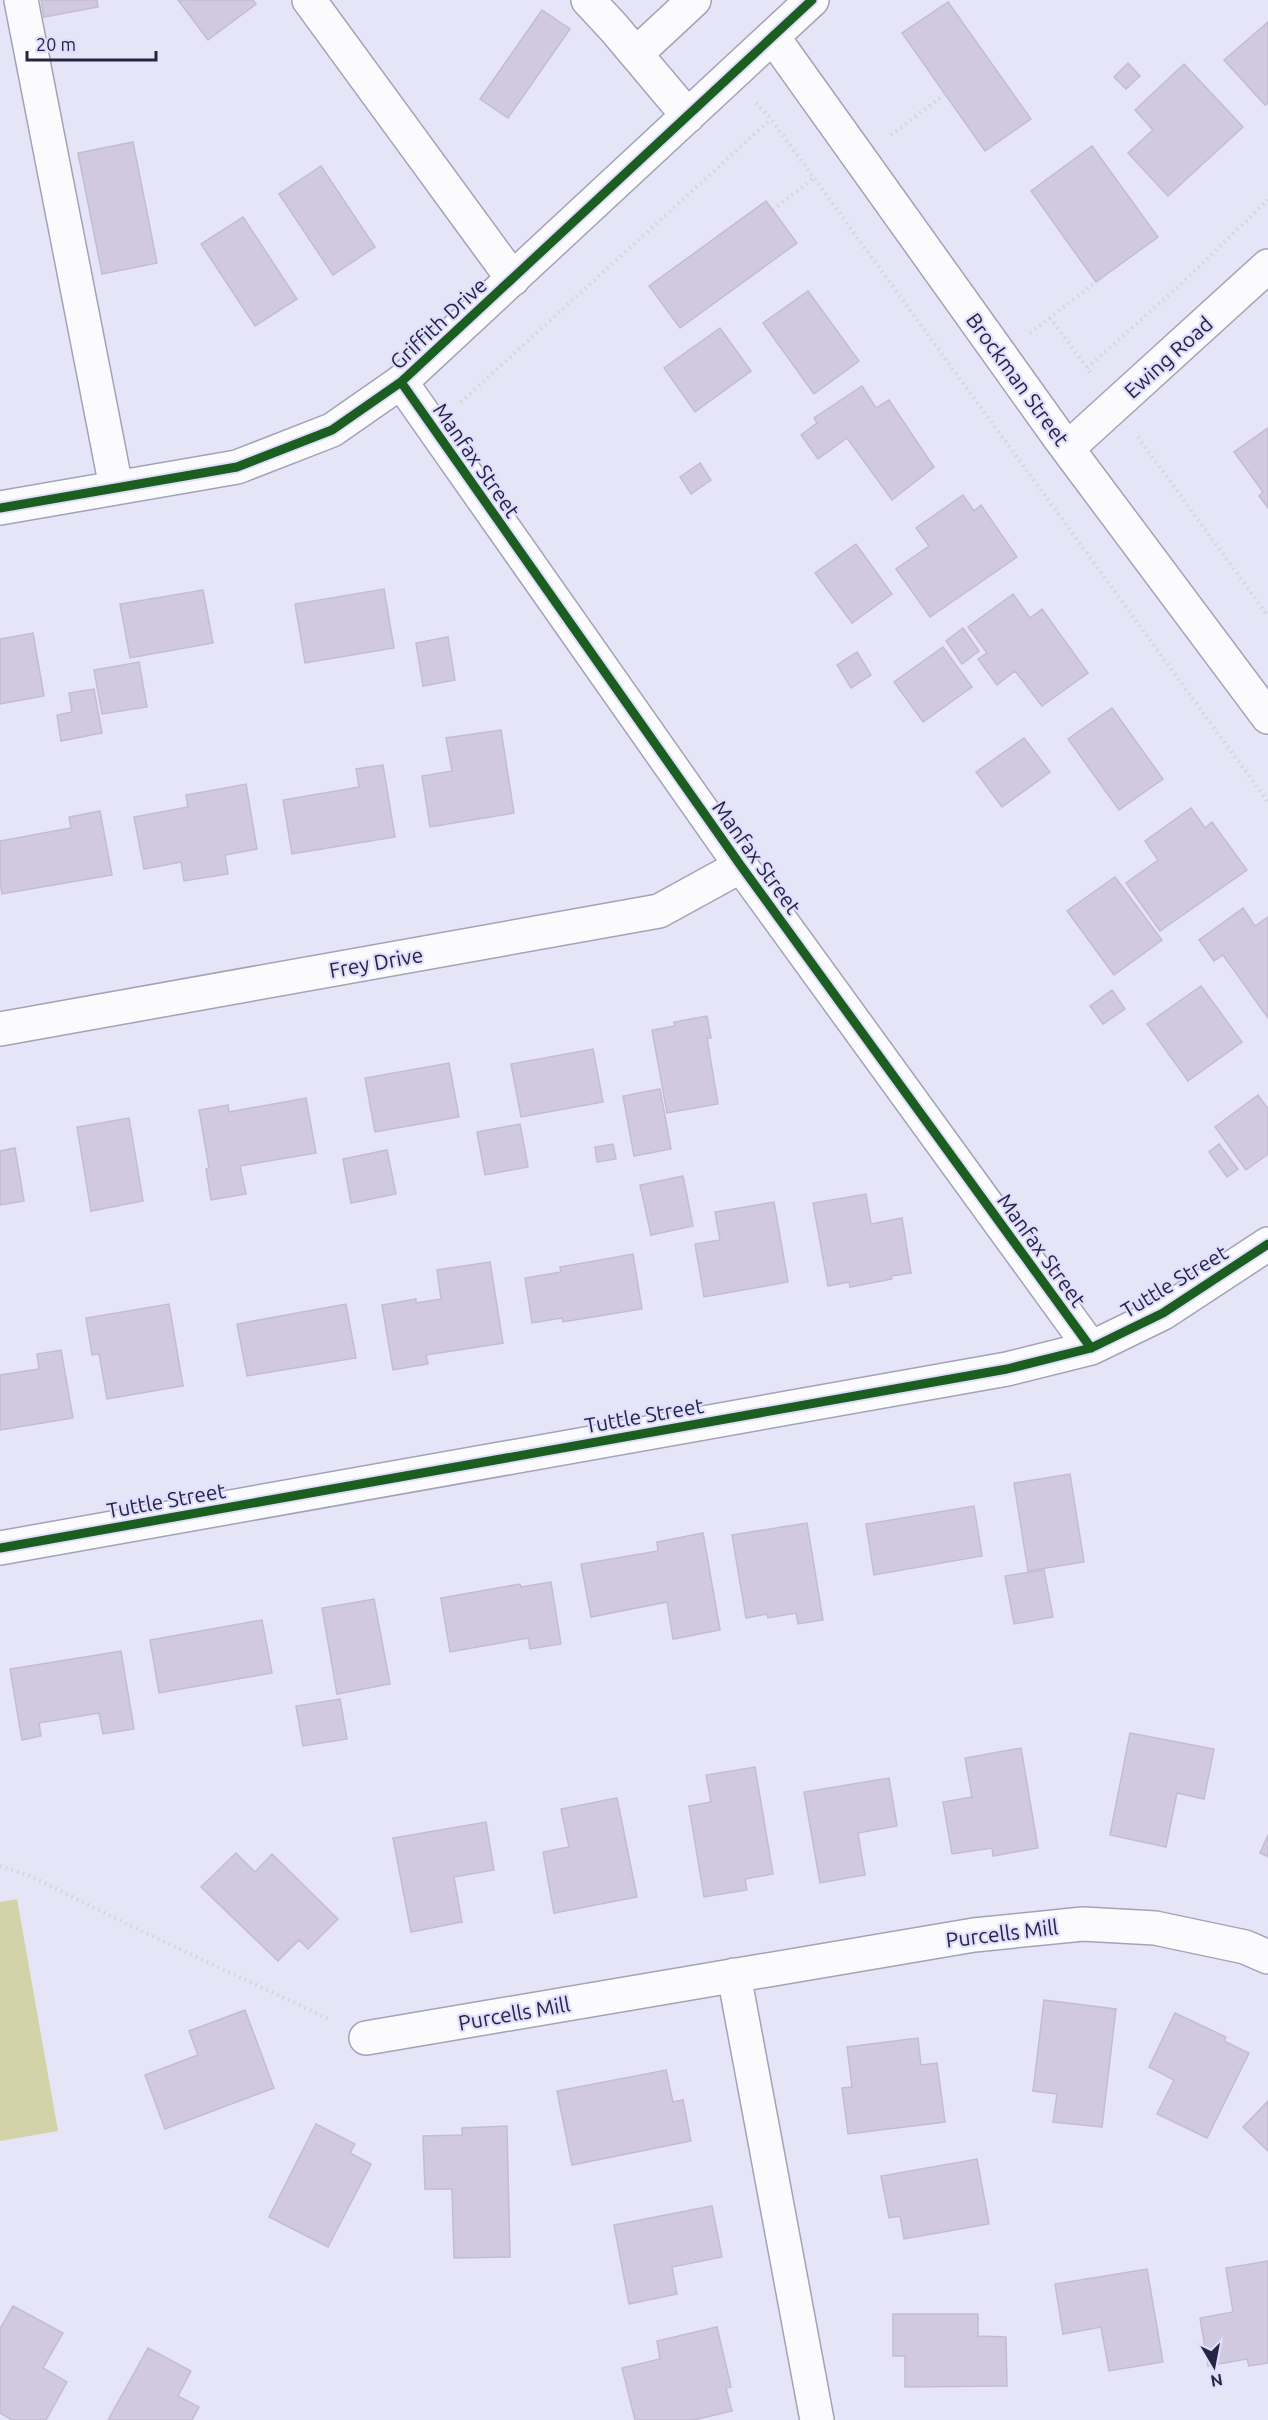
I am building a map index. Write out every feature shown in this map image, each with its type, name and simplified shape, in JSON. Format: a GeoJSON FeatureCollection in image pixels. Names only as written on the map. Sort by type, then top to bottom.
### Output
{"type":"FeatureCollection","features":[{"type":"Feature","properties":{"kind":"street"},"geometry":{"type":"LineString","coordinates":[[21,0],[116,488]]}},
{"type":"Feature","properties":{"kind":"street"},"geometry":{"type":"LineString","coordinates":[[309,0],[513,279]]}},
{"type":"Feature","properties":{"kind":"street"},"geometry":{"type":"LineString","coordinates":[[588,0],[688,116]]}},
{"type":"Feature","properties":{"kind":"street"},"geometry":{"type":"LineString","coordinates":[[636,54],[694,0]]}},
{"type":"Feature","properties":{"kind":"street","name":"Griffith Drive"},"geometry":{"type":"LineString","coordinates":[[0,508],[237,467],[332,430],[401,382],[812,0]]}},
{"type":"Feature","properties":{"kind":"street","name":"Brockman Street"},"geometry":{"type":"LineString","coordinates":[[773,37],[1068,448],[1268,717]]}},
{"type":"Feature","properties":{"kind":"street","name":"Ewing Road"},"geometry":{"type":"LineString","coordinates":[[1068,448],[1268,266]]}},
{"type":"Feature","properties":{"kind":"street","name":"Manfax Street"},"geometry":{"type":"LineString","coordinates":[[401,382],[741,866],[1091,1348]]}},
{"type":"Feature","properties":{"kind":"street","name":"Frey Drive"},"geometry":{"type":"LineString","coordinates":[[0,1029],[660,911],[741,866]]}},
{"type":"Feature","properties":{"kind":"street","name":"Tuttle Street"},"geometry":{"type":"LineString","coordinates":[[0,1548],[1007,1369],[1091,1348],[1163,1313],[1268,1244]]}},
{"type":"Feature","properties":{"kind":"street","name":"Purcells Mill"},"geometry":{"type":"LineString","coordinates":[[366,2038],[974,1935],[1083,1924],[1155,1928],[1245,1947],[1268,1957]]}},
{"type":"Feature","properties":{"kind":"street"},"geometry":{"type":"LineString","coordinates":[[734,1975],[817,2420]]}},
{"type":"Feature","properties":{"kind":"path"},"geometry":{"type":"LineString","coordinates":[[732,76],[771,119],[812,179],[942,353],[1268,802]]}},
{"type":"Feature","properties":{"kind":"path"},"geometry":{"type":"LineString","coordinates":[[860,159],[945,94]]}},
{"type":"Feature","properties":{"kind":"path"},"geometry":{"type":"LineString","coordinates":[[433,429],[490,373],[771,119]]}},
{"type":"Feature","properties":{"kind":"path"},"geometry":{"type":"LineString","coordinates":[[773,210],[812,179]]}},
{"type":"Feature","properties":{"kind":"path"},"geometry":{"type":"LineString","coordinates":[[1087,368],[1183,282],[1268,200]]}},
{"type":"Feature","properties":{"kind":"path"},"geometry":{"type":"LineString","coordinates":[[1000,354],[1096,282]]}},
{"type":"Feature","properties":{"kind":"path"},"geometry":{"type":"LineString","coordinates":[[1050,318],[1268,616]]}},
{"type":"Feature","properties":{"kind":"path"},"geometry":{"type":"LineString","coordinates":[[0,1866],[28,1875],[137,1929],[310,2008],[366,2038]]}},
{"type":"Feature","properties":{"kind":"shaded area"},"geometry":{"type":"Polygon","coordinates":[[[17,1899],[58,2131],[0,2141],[0,1902],[17,1899]]]}},
{"type":"Feature","properties":{"kind":"building"},"geometry":{"type":"Polygon","coordinates":[[[41,0],[97,0],[98,7],[44,17],[41,0]]]}},
{"type":"Feature","properties":{"kind":"building"},"geometry":{"type":"Polygon","coordinates":[[[178,0],[253,0],[256,4],[208,40],[178,0]]]}},
{"type":"Feature","properties":{"kind":"building"},"geometry":{"type":"Polygon","coordinates":[[[948,2],[1031,119],[985,151],[902,33],[948,2]]]}},
{"type":"Feature","properties":{"kind":"building"},"geometry":{"type":"Polygon","coordinates":[[[542,10],[570,29],[508,118],[480,99],[542,10]]]}},
{"type":"Feature","properties":{"kind":"building"},"geometry":{"type":"Polygon","coordinates":[[[1268,22],[1268,103],[1265,105],[1224,60],[1268,22]]]}},
{"type":"Feature","properties":{"kind":"building"},"geometry":{"type":"Polygon","coordinates":[[[1128,63],[1140,76],[1126,89],[1114,77],[1128,63]]]}},
{"type":"Feature","properties":{"kind":"building"},"geometry":{"type":"Polygon","coordinates":[[[1184,64],[1243,127],[1168,196],[1128,153],[1153,130],[1135,110],[1184,64]]]}},
{"type":"Feature","properties":{"kind":"building"},"geometry":{"type":"Polygon","coordinates":[[[133,142],[157,263],[102,274],[78,153],[133,142]]]}},
{"type":"Feature","properties":{"kind":"building"},"geometry":{"type":"Polygon","coordinates":[[[1092,146],[1158,237],[1096,282],[1031,191],[1092,146]]]}},
{"type":"Feature","properties":{"kind":"building"},"geometry":{"type":"Polygon","coordinates":[[[321,166],[375,247],[333,275],[279,194],[321,166]]]}},
{"type":"Feature","properties":{"kind":"building"},"geometry":{"type":"Polygon","coordinates":[[[766,201],[797,243],[680,328],[649,286],[766,201]]]}},
{"type":"Feature","properties":{"kind":"building"},"geometry":{"type":"Polygon","coordinates":[[[243,217],[297,299],[255,326],[201,244],[243,217]]]}},
{"type":"Feature","properties":{"kind":"building"},"geometry":{"type":"Polygon","coordinates":[[[808,291],[859,361],[814,394],[763,323],[808,291]]]}},
{"type":"Feature","properties":{"kind":"building"},"geometry":{"type":"Polygon","coordinates":[[[720,328],[751,371],[695,412],[664,368],[720,328]]]}},
{"type":"Feature","properties":{"kind":"building"},"geometry":{"type":"Polygon","coordinates":[[[862,386],[876,408],[889,400],[934,467],[892,500],[847,438],[818,459],[801,435],[817,423],[814,418],[862,386]]]}},
{"type":"Feature","properties":{"kind":"building"},"geometry":{"type":"Polygon","coordinates":[[[1268,428],[1268,508],[1259,496],[1263,492],[1234,452],[1268,428]]]}},
{"type":"Feature","properties":{"kind":"building"},"geometry":{"type":"Polygon","coordinates":[[[700,463],[711,480],[691,494],[680,477],[700,463]]]}},
{"type":"Feature","properties":{"kind":"building"},"geometry":{"type":"Polygon","coordinates":[[[963,495],[974,511],[981,505],[1017,557],[930,617],[896,569],[929,546],[916,528],[963,495]]]}},
{"type":"Feature","properties":{"kind":"building"},"geometry":{"type":"Polygon","coordinates":[[[856,544],[892,594],[852,623],[815,573],[856,544]]]}},
{"type":"Feature","properties":{"kind":"building"},"geometry":{"type":"Polygon","coordinates":[[[384,589],[394,648],[305,663],[295,604],[384,589]]]}},
{"type":"Feature","properties":{"kind":"building"},"geometry":{"type":"Polygon","coordinates":[[[203,590],[213,643],[130,658],[120,604],[203,590]]]}},
{"type":"Feature","properties":{"kind":"building"},"geometry":{"type":"Polygon","coordinates":[[[1013,594],[1030,618],[1042,609],[1088,673],[1042,706],[1015,671],[997,685],[978,659],[987,653],[968,627],[1013,594]]]}},
{"type":"Feature","properties":{"kind":"building"},"geometry":{"type":"Polygon","coordinates":[[[963,628],[979,651],[962,664],[946,641],[963,628]]]}},
{"type":"Feature","properties":{"kind":"building"},"geometry":{"type":"Polygon","coordinates":[[[33,633],[44,696],[0,704],[0,639],[33,633]]]}},
{"type":"Feature","properties":{"kind":"building"},"geometry":{"type":"Polygon","coordinates":[[[448,637],[455,680],[423,686],[416,643],[448,637]]]}},
{"type":"Feature","properties":{"kind":"building"},"geometry":{"type":"Polygon","coordinates":[[[943,647],[972,687],[923,722],[894,682],[943,647]]]}},
{"type":"Feature","properties":{"kind":"building"},"geometry":{"type":"Polygon","coordinates":[[[857,652],[871,675],[851,688],[837,665],[857,652]]]}},
{"type":"Feature","properties":{"kind":"building"},"geometry":{"type":"Polygon","coordinates":[[[139,662],[147,707],[102,714],[94,670],[139,662]]]}},
{"type":"Feature","properties":{"kind":"building"},"geometry":{"type":"Polygon","coordinates":[[[94,689],[102,733],[61,741],[57,715],[72,712],[69,693],[94,689]]]}},
{"type":"Feature","properties":{"kind":"building"},"geometry":{"type":"Polygon","coordinates":[[[1112,708],[1163,779],[1119,810],[1068,739],[1112,708]]]}},
{"type":"Feature","properties":{"kind":"building"},"geometry":{"type":"Polygon","coordinates":[[[501,730],[514,813],[430,827],[422,776],[452,771],[446,738],[501,730]]]}},
{"type":"Feature","properties":{"kind":"building"},"geometry":{"type":"Polygon","coordinates":[[[1024,738],[1050,772],[1002,807],[976,772],[1024,738]]]}},
{"type":"Feature","properties":{"kind":"building"},"geometry":{"type":"Polygon","coordinates":[[[383,765],[395,837],[292,854],[283,800],[359,787],[356,769],[383,765]]]}},
{"type":"Feature","properties":{"kind":"building"},"geometry":{"type":"Polygon","coordinates":[[[246,784],[257,849],[225,855],[228,874],[184,881],[181,862],[144,869],[134,817],[188,807],[186,795],[246,784]]]}},
{"type":"Feature","properties":{"kind":"building"},"geometry":{"type":"Polygon","coordinates":[[[1191,808],[1205,828],[1212,822],[1247,870],[1160,931],[1126,883],[1158,860],[1145,841],[1191,808]]]}},
{"type":"Feature","properties":{"kind":"building"},"geometry":{"type":"Polygon","coordinates":[[[100,811],[112,875],[2,894],[0,841],[71,828],[69,817],[100,811]]]}},
{"type":"Feature","properties":{"kind":"building"},"geometry":{"type":"Polygon","coordinates":[[[1115,877],[1162,940],[1114,975],[1067,911],[1115,877]]]}},
{"type":"Feature","properties":{"kind":"building"},"geometry":{"type":"Polygon","coordinates":[[[1243,908],[1255,926],[1268,917],[1268,1018],[1223,955],[1214,961],[1199,940],[1243,908]]]}},
{"type":"Feature","properties":{"kind":"building"},"geometry":{"type":"Polygon","coordinates":[[[1201,986],[1242,1042],[1188,1081],[1147,1024],[1201,986]]]}},
{"type":"Feature","properties":{"kind":"building"},"geometry":{"type":"Polygon","coordinates":[[[1112,990],[1125,1009],[1103,1024],[1090,1006],[1112,990]]]}},
{"type":"Feature","properties":{"kind":"building"},"geometry":{"type":"Polygon","coordinates":[[[707,1016],[711,1038],[707,1038],[718,1104],[667,1113],[652,1030],[675,1026],[674,1022],[707,1016]]]}},
{"type":"Feature","properties":{"kind":"building"},"geometry":{"type":"Polygon","coordinates":[[[593,1049],[603,1102],[521,1117],[511,1064],[593,1049]]]}},
{"type":"Feature","properties":{"kind":"building"},"geometry":{"type":"Polygon","coordinates":[[[449,1063],[459,1117],[375,1132],[365,1078],[449,1063]]]}},
{"type":"Feature","properties":{"kind":"building"},"geometry":{"type":"Polygon","coordinates":[[[660,1089],[671,1149],[634,1156],[623,1096],[660,1089]]]}},
{"type":"Feature","properties":{"kind":"building"},"geometry":{"type":"Polygon","coordinates":[[[1258,1095],[1268,1109],[1268,1154],[1246,1170],[1215,1127],[1258,1095]]]}},
{"type":"Feature","properties":{"kind":"building"},"geometry":{"type":"Polygon","coordinates":[[[306,1098],[316,1153],[240,1166],[246,1194],[211,1200],[206,1169],[209,1168],[199,1110],[228,1105],[229,1112],[306,1098]]]}},
{"type":"Feature","properties":{"kind":"building"},"geometry":{"type":"Polygon","coordinates":[[[129,1118],[143,1201],[91,1211],[77,1127],[129,1118]]]}},
{"type":"Feature","properties":{"kind":"building"},"geometry":{"type":"Polygon","coordinates":[[[520,1124],[528,1167],[485,1175],[477,1132],[520,1124]]]}},
{"type":"Feature","properties":{"kind":"building"},"geometry":{"type":"Polygon","coordinates":[[[613,1144],[616,1159],[597,1162],[595,1147],[613,1144]]]}},
{"type":"Feature","properties":{"kind":"building"},"geometry":{"type":"Polygon","coordinates":[[[1219,1144],[1238,1169],[1227,1177],[1209,1152],[1219,1144]]]}},
{"type":"Feature","properties":{"kind":"building"},"geometry":{"type":"Polygon","coordinates":[[[15,1148],[24,1201],[0,1205],[0,1151],[15,1148]]]}},
{"type":"Feature","properties":{"kind":"building"},"geometry":{"type":"Polygon","coordinates":[[[387,1150],[396,1194],[351,1203],[343,1159],[387,1150]]]}},
{"type":"Feature","properties":{"kind":"building"},"geometry":{"type":"Polygon","coordinates":[[[683,1176],[693,1226],[651,1235],[640,1185],[683,1176]]]}},
{"type":"Feature","properties":{"kind":"building"},"geometry":{"type":"Polygon","coordinates":[[[866,1194],[871,1224],[902,1218],[911,1273],[850,1287],[849,1282],[828,1286],[813,1203],[866,1194]]]}},
{"type":"Feature","properties":{"kind":"building"},"geometry":{"type":"Polygon","coordinates":[[[774,1202],[788,1282],[704,1297],[695,1244],[720,1240],[715,1212],[774,1202]]]}},
{"type":"Feature","properties":{"kind":"building"},"geometry":{"type":"Polygon","coordinates":[[[633,1254],[642,1309],[563,1322],[562,1318],[532,1323],[525,1278],[561,1272],[560,1267],[633,1254]]]}},
{"type":"Feature","properties":{"kind":"building"},"geometry":{"type":"Polygon","coordinates":[[[490,1262],[503,1343],[426,1355],[428,1364],[393,1370],[382,1305],[416,1299],[416,1303],[441,1299],[437,1270],[490,1262]]]}},
{"type":"Feature","properties":{"kind":"building"},"geometry":{"type":"Polygon","coordinates":[[[169,1304],[183,1386],[107,1399],[99,1354],[92,1355],[86,1318],[169,1304]]]}},
{"type":"Feature","properties":{"kind":"building"},"geometry":{"type":"Polygon","coordinates":[[[346,1304],[356,1358],[247,1376],[237,1324],[346,1304]]]}},
{"type":"Feature","properties":{"kind":"building"},"geometry":{"type":"Polygon","coordinates":[[[61,1350],[73,1418],[0,1430],[0,1375],[39,1369],[37,1354],[61,1350]]]}},
{"type":"Feature","properties":{"kind":"building"},"geometry":{"type":"Polygon","coordinates":[[[1070,1474],[1084,1562],[1028,1571],[1014,1483],[1070,1474]]]}},
{"type":"Feature","properties":{"kind":"building"},"geometry":{"type":"Polygon","coordinates":[[[974,1506],[982,1556],[874,1575],[866,1524],[974,1506]]]}},
{"type":"Feature","properties":{"kind":"building"},"geometry":{"type":"Polygon","coordinates":[[[807,1523],[823,1620],[798,1624],[796,1613],[768,1618],[767,1614],[746,1618],[732,1535],[807,1523]]]}},
{"type":"Feature","properties":{"kind":"building"},"geometry":{"type":"Polygon","coordinates":[[[703,1533],[720,1630],[673,1639],[667,1602],[591,1617],[581,1564],[658,1551],[657,1542],[703,1533]]]}},
{"type":"Feature","properties":{"kind":"building"},"geometry":{"type":"Polygon","coordinates":[[[1044,1570],[1053,1617],[1014,1624],[1005,1576],[1044,1570]]]}},
{"type":"Feature","properties":{"kind":"building"},"geometry":{"type":"Polygon","coordinates":[[[551,1582],[561,1644],[530,1649],[528,1638],[450,1652],[441,1598],[520,1584],[521,1587],[551,1582]]]}},
{"type":"Feature","properties":{"kind":"building"},"geometry":{"type":"Polygon","coordinates":[[[374,1599],[390,1684],[337,1694],[322,1608],[374,1599]]]}},
{"type":"Feature","properties":{"kind":"building"},"geometry":{"type":"Polygon","coordinates":[[[262,1620],[272,1673],[159,1693],[150,1640],[262,1620]]]}},
{"type":"Feature","properties":{"kind":"building"},"geometry":{"type":"Polygon","coordinates":[[[121,1651],[134,1729],[103,1734],[99,1713],[39,1723],[41,1736],[22,1740],[10,1669],[121,1651]]]}},
{"type":"Feature","properties":{"kind":"building"},"geometry":{"type":"Polygon","coordinates":[[[340,1699],[347,1739],[303,1746],[296,1706],[340,1699]]]}},
{"type":"Feature","properties":{"kind":"building"},"geometry":{"type":"Polygon","coordinates":[[[1130,1733],[1214,1749],[1204,1799],[1177,1793],[1166,1847],[1110,1835],[1130,1733]]]}},
{"type":"Feature","properties":{"kind":"building"},"geometry":{"type":"Polygon","coordinates":[[[1021,1748],[1038,1848],[993,1856],[992,1848],[952,1854],[943,1802],[972,1797],[965,1758],[1021,1748]]]}},
{"type":"Feature","properties":{"kind":"building"},"geometry":{"type":"Polygon","coordinates":[[[755,1767],[773,1874],[745,1879],[747,1890],[704,1897],[689,1806],[711,1802],[706,1775],[755,1767]]]}},
{"type":"Feature","properties":{"kind":"building"},"geometry":{"type":"Polygon","coordinates":[[[889,1778],[897,1826],[858,1833],[865,1875],[820,1883],[804,1792],[889,1778]]]}},
{"type":"Feature","properties":{"kind":"building"},"geometry":{"type":"Polygon","coordinates":[[[617,1798],[637,1897],[554,1913],[543,1852],[569,1847],[561,1809],[617,1798]]]}},
{"type":"Feature","properties":{"kind":"building"},"geometry":{"type":"Polygon","coordinates":[[[486,1822],[494,1870],[454,1877],[462,1922],[411,1932],[393,1838],[486,1822]]]}},
{"type":"Feature","properties":{"kind":"building"},"geometry":{"type":"Polygon","coordinates":[[[1268,1835],[1268,1857],[1260,1853],[1268,1835]]]}},
{"type":"Feature","properties":{"kind":"building"},"geometry":{"type":"Polygon","coordinates":[[[236,1853],[255,1872],[272,1854],[338,1919],[308,1949],[299,1940],[278,1961],[201,1887],[236,1853]]]}},
{"type":"Feature","properties":{"kind":"building"},"geometry":{"type":"Polygon","coordinates":[[[1044,2000],[1116,2009],[1102,2127],[1053,2122],[1057,2094],[1033,2091],[1044,2000]]]}},
{"type":"Feature","properties":{"kind":"building"},"geometry":{"type":"Polygon","coordinates":[[[245,2010],[274,2088],[165,2129],[145,2075],[198,2055],[189,2031],[245,2010]]]}},
{"type":"Feature","properties":{"kind":"building"},"geometry":{"type":"Polygon","coordinates":[[[1175,2013],[1226,2037],[1224,2041],[1249,2053],[1207,2138],[1157,2114],[1174,2080],[1149,2067],[1175,2013]]]}},
{"type":"Feature","properties":{"kind":"building"},"geometry":{"type":"Polygon","coordinates":[[[918,2038],[921,2065],[937,2063],[945,2122],[848,2134],[842,2088],[852,2087],[847,2047],[918,2038]]]}},
{"type":"Feature","properties":{"kind":"building"},"geometry":{"type":"Polygon","coordinates":[[[666,2070],[673,2102],[683,2100],[691,2141],[572,2165],[557,2091],[666,2070]]]}},
{"type":"Feature","properties":{"kind":"building"},"geometry":{"type":"Polygon","coordinates":[[[1268,2101],[1268,2151],[1243,2127],[1268,2101]]]}},
{"type":"Feature","properties":{"kind":"building"},"geometry":{"type":"Polygon","coordinates":[[[316,2124],[355,2144],[350,2153],[371,2164],[328,2247],[269,2217],[316,2124]]]}},
{"type":"Feature","properties":{"kind":"building"},"geometry":{"type":"Polygon","coordinates":[[[507,2126],[510,2257],[454,2258],[452,2189],[425,2189],[423,2136],[462,2135],[462,2128],[507,2126]]]}},
{"type":"Feature","properties":{"kind":"building"},"geometry":{"type":"Polygon","coordinates":[[[977,2159],[989,2224],[904,2239],[900,2216],[889,2218],[881,2176],[977,2159]]]}},
{"type":"Feature","properties":{"kind":"building"},"geometry":{"type":"Polygon","coordinates":[[[712,2206],[722,2257],[672,2267],[677,2294],[629,2304],[614,2225],[712,2206]]]}},
{"type":"Feature","properties":{"kind":"building"},"geometry":{"type":"Polygon","coordinates":[[[1268,2261],[1268,2363],[1249,2366],[1247,2359],[1208,2366],[1200,2318],[1233,2312],[1226,2268],[1268,2261]]]}},
{"type":"Feature","properties":{"kind":"building"},"geometry":{"type":"Polygon","coordinates":[[[1147,2269],[1163,2362],[1109,2371],[1101,2327],[1063,2334],[1055,2284],[1147,2269]]]}},
{"type":"Feature","properties":{"kind":"building"},"geometry":{"type":"Polygon","coordinates":[[[13,2306],[63,2333],[43,2368],[67,2382],[46,2420],[12,2420],[0,2413],[0,2329],[13,2306]]]}},
{"type":"Feature","properties":{"kind":"building"},"geometry":{"type":"Polygon","coordinates":[[[893,2314],[978,2314],[978,2336],[1006,2337],[1007,2386],[905,2387],[905,2356],[893,2356],[893,2314]]]}},
{"type":"Feature","properties":{"kind":"building"},"geometry":{"type":"Polygon","coordinates":[[[717,2327],[731,2387],[726,2388],[732,2411],[694,2420],[635,2420],[622,2368],[660,2359],[657,2341],[717,2327]]]}},
{"type":"Feature","properties":{"kind":"building"},"geometry":{"type":"Polygon","coordinates":[[[148,2348],[191,2371],[178,2396],[199,2407],[192,2420],[108,2420],[148,2348]]]}},
{"type":"Feature","properties":{"kind":"cycle path"},"geometry":{"type":"LineString","coordinates":[[0,508],[237,467],[332,430],[401,382],[812,0]]}},
{"type":"Feature","properties":{"kind":"cycle path"},"geometry":{"type":"LineString","coordinates":[[401,382],[741,866],[1091,1348]]}},
{"type":"Feature","properties":{"kind":"cycle path"},"geometry":{"type":"LineString","coordinates":[[0,1548],[1007,1369],[1091,1348],[1163,1313],[1268,1244]]}}]}
